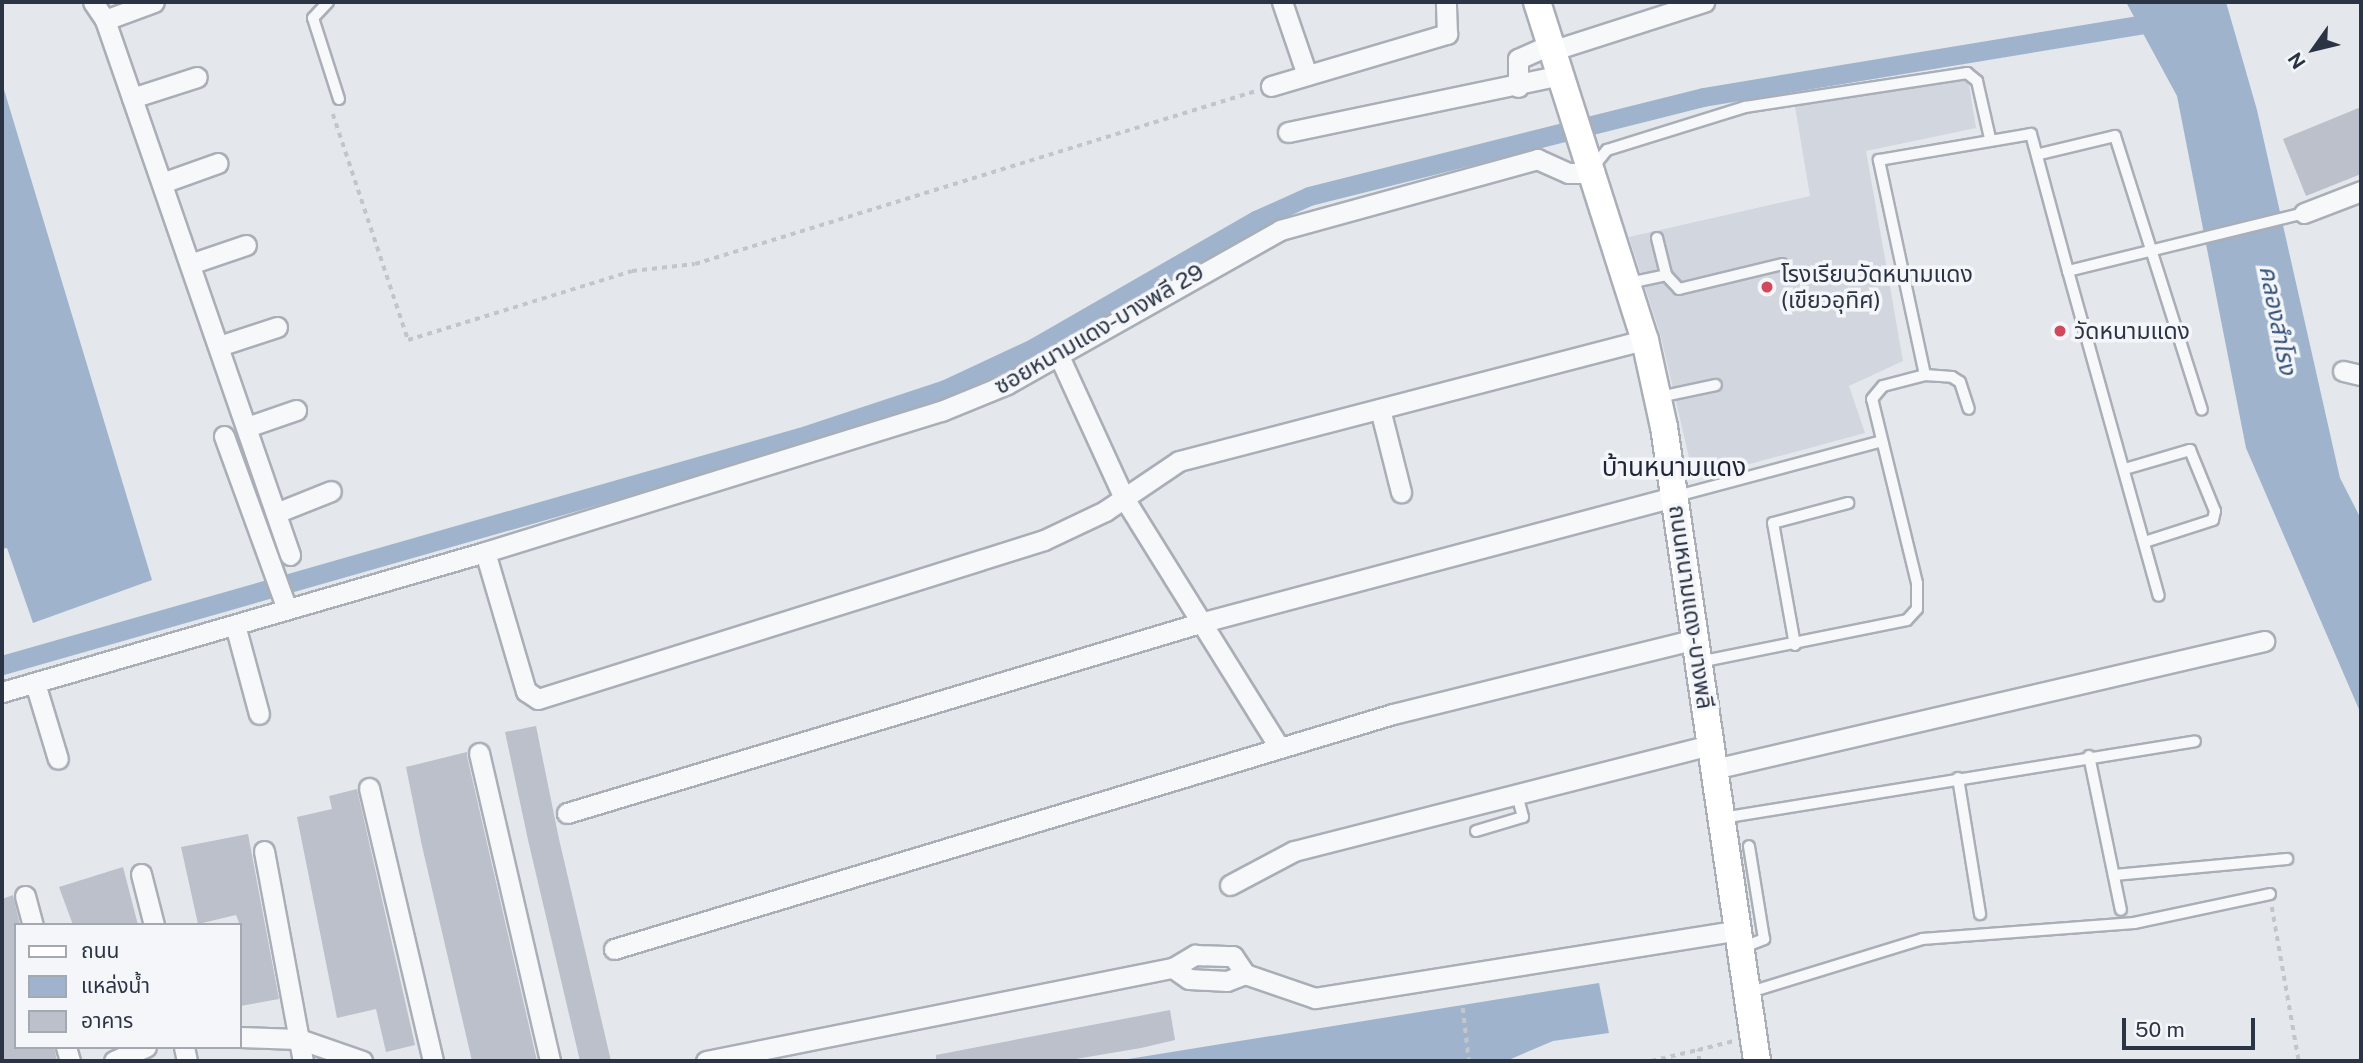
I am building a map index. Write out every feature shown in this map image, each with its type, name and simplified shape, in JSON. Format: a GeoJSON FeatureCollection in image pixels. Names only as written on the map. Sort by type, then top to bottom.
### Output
{"type":"FeatureCollection","features":[{"type":"Feature","properties":{"kind":"main road","name":"ถนนหนามแดง-บางพลี"},"geometry":{"type":"LineString","coordinates":[[1537,2],[1586,166],[1645,340],[1658,397],[1755,1049]]}},
{"type":"Feature","properties":{"kind":"street"},"geometry":{"type":"LineString","coordinates":[[93,2],[105,20],[290,555]]}},
{"type":"Feature","properties":{"kind":"street"},"geometry":{"type":"LineString","coordinates":[[105,20],[154,2]]}},
{"type":"Feature","properties":{"kind":"street"},"geometry":{"type":"LineString","coordinates":[[1282,2],[1307,75]]}},
{"type":"Feature","properties":{"kind":"street"},"geometry":{"type":"LineString","coordinates":[[1271,86],[1447,34],[1446,2]]}},
{"type":"Feature","properties":{"kind":"street"},"geometry":{"type":"LineString","coordinates":[[1518,87],[1518,59],[1704,2]]}},
{"type":"Feature","properties":{"kind":"street"},"geometry":{"type":"LineString","coordinates":[[1289,132],[1367,111],[1437,105],[1560,75]]}},
{"type":"Feature","properties":{"kind":"street"},"geometry":{"type":"LineString","coordinates":[[132,99],[197,77]]}},
{"type":"Feature","properties":{"kind":"street","name":"ซอยหนามแดง-บางพลี 29"},"geometry":{"type":"LineString","coordinates":[[2,692],[485,552],[941,411],[1059,356],[1280,230],[1536,159],[1586,166]]}},
{"type":"Feature","properties":{"kind":"street"},"geometry":{"type":"LineString","coordinates":[[162,183],[218,163]]}},
{"type":"Feature","properties":{"kind":"street"},"geometry":{"type":"LineString","coordinates":[[2304,213],[2361,191]]}},
{"type":"Feature","properties":{"kind":"street"},"geometry":{"type":"LineString","coordinates":[[190,264],[246,245]]}},
{"type":"Feature","properties":{"kind":"street"},"geometry":{"type":"LineString","coordinates":[[219,346],[276,327]]}},
{"type":"Feature","properties":{"kind":"street"},"geometry":{"type":"LineString","coordinates":[[485,552],[526,691],[538,699],[1044,540],[1124,498],[1179,461],[1645,340]]}},
{"type":"Feature","properties":{"kind":"street"},"geometry":{"type":"LineString","coordinates":[[1059,356],[1124,498],[1279,747]]}},
{"type":"Feature","properties":{"kind":"street"},"geometry":{"type":"LineString","coordinates":[[1380,409],[1401,492]]}},
{"type":"Feature","properties":{"kind":"street"},"geometry":{"type":"LineString","coordinates":[[247,427],[296,410]]}},
{"type":"Feature","properties":{"kind":"street"},"geometry":{"type":"LineString","coordinates":[[224,436],[287,609]]}},
{"type":"Feature","properties":{"kind":"street"},"geometry":{"type":"LineString","coordinates":[[276,513],[331,491]]}},
{"type":"Feature","properties":{"kind":"street"},"geometry":{"type":"LineString","coordinates":[[567,813],[1200,623],[1675,497]]}},
{"type":"Feature","properties":{"kind":"street"},"geometry":{"type":"LineString","coordinates":[[235,625],[259,714]]}},
{"type":"Feature","properties":{"kind":"street"},"geometry":{"type":"LineString","coordinates":[[1230,885],[1294,850],[1517,794],[1712,757],[2264,641]]}},
{"type":"Feature","properties":{"kind":"street"},"geometry":{"type":"LineString","coordinates":[[614,949],[1279,747],[1697,651]]}},
{"type":"Feature","properties":{"kind":"street"},"geometry":{"type":"LineString","coordinates":[[35,683],[58,759]]}},
{"type":"Feature","properties":{"kind":"street"},"geometry":{"type":"LineString","coordinates":[[479,753],[550,1061]]}},
{"type":"Feature","properties":{"kind":"street"},"geometry":{"type":"LineString","coordinates":[[369,788],[433,1061]]}},
{"type":"Feature","properties":{"kind":"street"},"geometry":{"type":"LineString","coordinates":[[264,851],[303,1061]]}},
{"type":"Feature","properties":{"kind":"street"},"geometry":{"type":"LineString","coordinates":[[141,874],[153,923]]}},
{"type":"Feature","properties":{"kind":"street"},"geometry":{"type":"LineString","coordinates":[[25,896],[32,923]]}},
{"type":"Feature","properties":{"kind":"street"},"geometry":{"type":"LineString","coordinates":[[706,1061],[1173,968],[1189,979],[1227,981],[1245,974],[1315,998],[1739,939]]}},
{"type":"Feature","properties":{"kind":"street"},"geometry":{"type":"LineString","coordinates":[[242,1037],[299,1039],[362,1061]]}},
{"type":"Feature","properties":{"kind":"street"},"geometry":{"type":"LineString","coordinates":[[114,1061],[141,1049]]}},
{"type":"Feature","properties":{"kind":"lane"},"geometry":{"type":"LineString","coordinates":[[328,2],[313,18],[339,99]]}},
{"type":"Feature","properties":{"kind":"lane"},"geometry":{"type":"LineString","coordinates":[[1586,166],[1607,150],[1745,107],[1968,73],[1976,81],[1990,138]]}},
{"type":"Feature","properties":{"kind":"lane"},"geometry":{"type":"LineString","coordinates":[[1925,375],[1879,160],[1990,138],[2031,134],[2039,154],[2068,271],[2159,596]]}},
{"type":"Feature","properties":{"kind":"lane"},"geometry":{"type":"LineString","coordinates":[[2039,154],[2115,136],[2148,254],[2202,410]]}},
{"type":"Feature","properties":{"kind":"lane"},"geometry":{"type":"LineString","coordinates":[[2068,271],[2183,246],[2304,213]]}},
{"type":"Feature","properties":{"kind":"lane"},"geometry":{"type":"LineString","coordinates":[[1657,238],[1666,275],[1679,289],[1782,264]]}},
{"type":"Feature","properties":{"kind":"lane"},"geometry":{"type":"LineString","coordinates":[[1627,283],[1666,275]]}},
{"type":"Feature","properties":{"kind":"lane"},"geometry":{"type":"LineString","coordinates":[[1697,651],[1795,645],[1895,627],[1917,609],[1917,583],[1879,442],[1872,399],[1883,386],[1925,375],[1960,382],[1969,410]]}},
{"type":"Feature","properties":{"kind":"lane"},"geometry":{"type":"LineString","coordinates":[[1658,397],[1716,385]]}},
{"type":"Feature","properties":{"kind":"lane"},"geometry":{"type":"LineString","coordinates":[[1675,497],[1879,442]]}},
{"type":"Feature","properties":{"kind":"lane"},"geometry":{"type":"LineString","coordinates":[[2125,469],[2190,450],[2215,511],[2213,520],[2145,542]]}},
{"type":"Feature","properties":{"kind":"lane"},"geometry":{"type":"LineString","coordinates":[[1795,645],[1773,523],[1848,503]]}},
{"type":"Feature","properties":{"kind":"lane"},"geometry":{"type":"LineString","coordinates":[[1721,818],[2089,756],[2195,741]]}},
{"type":"Feature","properties":{"kind":"lane"},"geometry":{"type":"LineString","coordinates":[[2089,756],[2122,910]]}},
{"type":"Feature","properties":{"kind":"lane"},"geometry":{"type":"LineString","coordinates":[[1958,778],[1980,914]]}},
{"type":"Feature","properties":{"kind":"lane"},"geometry":{"type":"LineString","coordinates":[[1476,831],[1523,817],[1517,794]]}},
{"type":"Feature","properties":{"kind":"lane"},"geometry":{"type":"LineString","coordinates":[[1739,939],[1763,939],[1749,846]]}},
{"type":"Feature","properties":{"kind":"lane"},"geometry":{"type":"LineString","coordinates":[[2114,875],[2287,859]]}},
{"type":"Feature","properties":{"kind":"lane"},"geometry":{"type":"LineString","coordinates":[[1747,993],[1922,939],[2134,923],[2270,894]]}},
{"type":"Feature","properties":{"kind":"path"},"geometry":{"type":"LineString","coordinates":[[333,114],[408,340],[632,271],[695,264],[1271,86]]}},
{"type":"Feature","properties":{"kind":"path"},"geometry":{"type":"LineString","coordinates":[[2270,894],[2299,1061]]}},
{"type":"Feature","properties":{"kind":"path"},"geometry":{"type":"LineString","coordinates":[[1463,1008],[1469,1061]]}},
{"type":"Feature","properties":{"kind":"path"},"geometry":{"type":"LineString","coordinates":[[1651,1061],[1698,1050],[1755,1049]]}},
{"type":"Feature","properties":{"kind":"path"},"geometry":{"type":"LineString","coordinates":[[1698,1050],[1699,1061]]}},
{"type":"Feature","properties":{"kind":"shaded area","name":"โรงเรียนวัดหนามแดง (เขียวอุทิศ)"},"geometry":{"type":"Polygon","coordinates":[[[1967,73],[1976,128],[1866,151],[1903,361],[1849,386],[1865,433],[1694,479],[1661,337],[1629,237],[1810,196],[1795,106],[1967,73]]]}},
{"type":"Feature","properties":{"kind":"water","name":"คลองสำโรง"},"geometry":{"type":"Polygon","coordinates":[[[2126,2],[2226,2],[2257,110],[2340,478],[2361,519],[2361,714],[2246,448],[2177,96],[2126,2]]]}},
{"type":"Feature","properties":{"kind":"water"},"geometry":{"type":"Polygon","coordinates":[[[2,83],[152,580],[33,623],[7,548],[2,549],[2,83]]]}},
{"type":"Feature","properties":{"kind":"water"},"geometry":{"type":"Polygon","coordinates":[[[1599,983],[1609,1033],[1553,1041],[1506,1061],[1116,1061],[1599,983]]]}},
{"type":"Feature","properties":{"kind":"building"},"geometry":{"type":"Polygon","coordinates":[[[2361,107],[2361,174],[2306,196],[2283,139],[2361,107]]]}},
{"type":"Feature","properties":{"kind":"building"},"geometry":{"type":"Polygon","coordinates":[[[536,726],[559,839],[611,1061],[580,1061],[528,840],[505,732],[536,726]]]}},
{"type":"Feature","properties":{"kind":"building"},"geometry":{"type":"Polygon","coordinates":[[[467,752],[537,1061],[472,1061],[422,846],[406,767],[467,752]]]}},
{"type":"Feature","properties":{"kind":"building"},"geometry":{"type":"Polygon","coordinates":[[[357,789],[415,1045],[386,1052],[376,1009],[337,1018],[297,817],[332,809],[329,796],[357,789]]]}},
{"type":"Feature","properties":{"kind":"building"},"geometry":{"type":"Polygon","coordinates":[[[248,834],[279,999],[242,1006],[242,923],[239,923],[236,915],[198,923],[181,847],[248,834]]]}},
{"type":"Feature","properties":{"kind":"building"},"geometry":{"type":"Polygon","coordinates":[[[123,867],[137,923],[72,923],[59,887],[123,867]]]}},
{"type":"Feature","properties":{"kind":"building"},"geometry":{"type":"Polygon","coordinates":[[[13,895],[20,923],[14,923],[14,1049],[54,1049],[57,1061],[2,1061],[2,899],[13,895]]]}},
{"type":"Feature","properties":{"kind":"building"},"geometry":{"type":"Polygon","coordinates":[[[1170,1010],[1175,1040],[1141,1048],[1064,1061],[936,1061],[936,1055],[1170,1010]]]}},
{"type":"Feature","properties":{"kind":"waterway"},"geometry":{"type":"LineString","coordinates":[[2,665],[800,437],[945,389],[1033,348],[1256,220],[1309,196],[1703,97],[2162,21]]}},
{"type":"Feature","properties":{"kind":"place","name":"โรงเรียนวัดหนามแดง (เขียวอุทิศ)"},"geometry":{"type":"Point","coordinates":[1767,287]}},
{"type":"Feature","properties":{"kind":"place","name":"วัดหนามแดง"},"geometry":{"type":"Point","coordinates":[2060,331]}},
{"type":"Feature","properties":{"kind":"district","name":"บ้านหนามแดง"},"geometry":{"type":"Point","coordinates":[1674,467]}}]}
